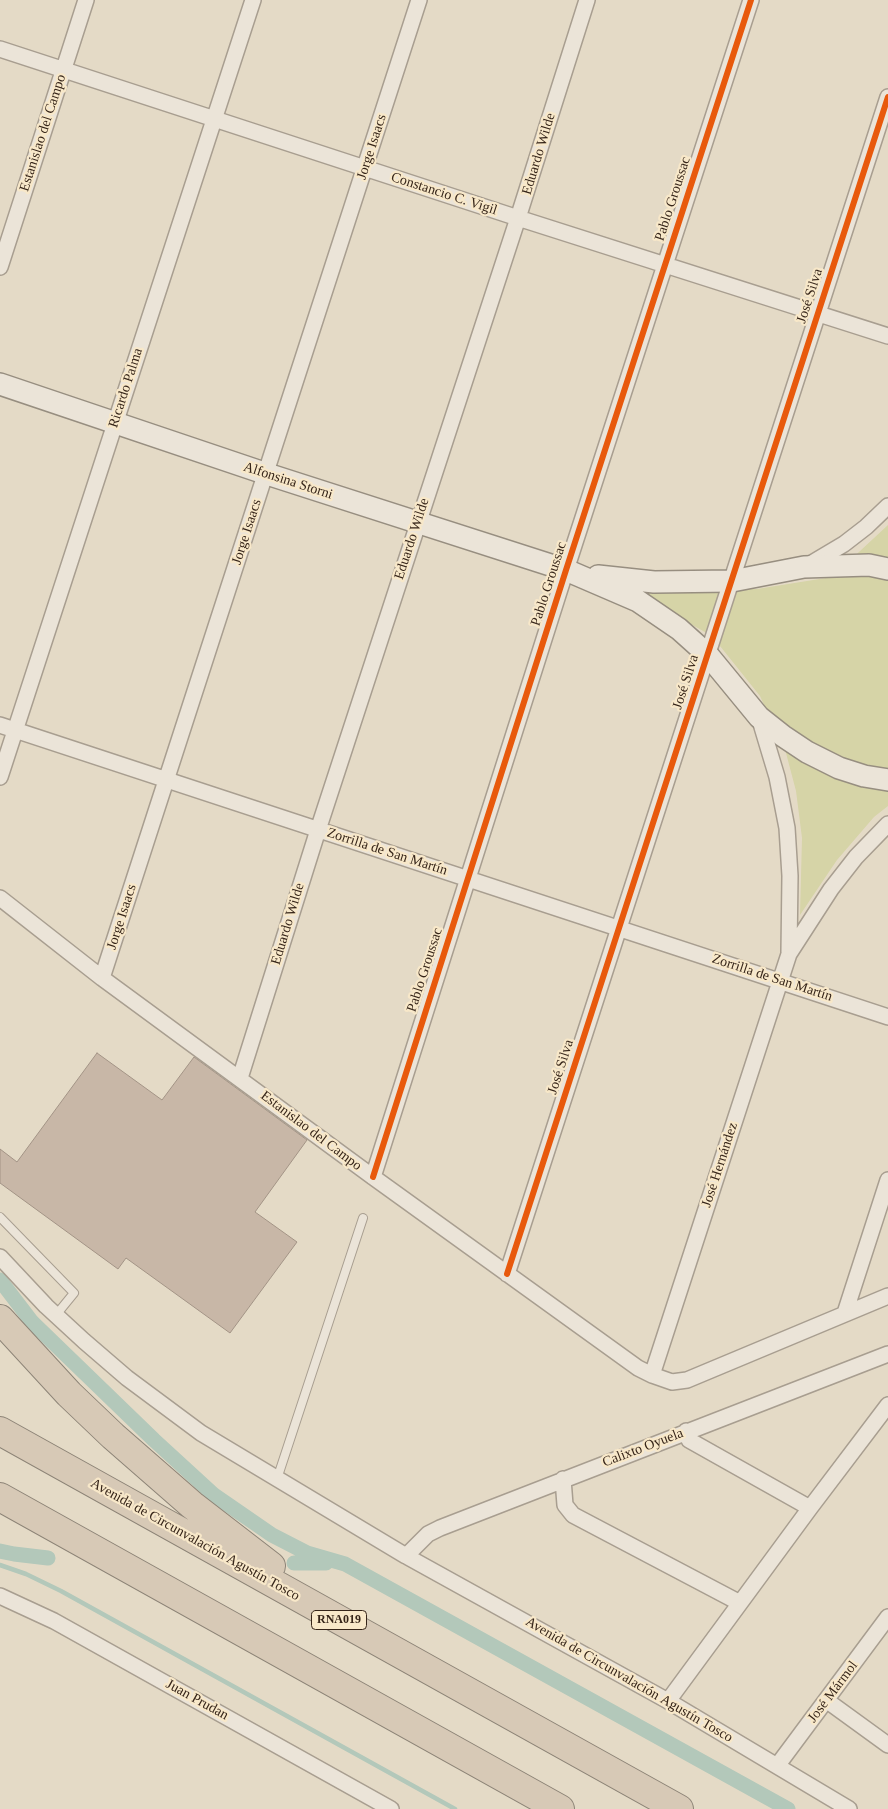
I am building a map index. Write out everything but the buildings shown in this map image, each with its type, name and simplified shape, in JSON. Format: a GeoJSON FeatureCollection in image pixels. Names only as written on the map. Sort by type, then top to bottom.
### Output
{"type":"FeatureCollection","features":[{"type":"Feature","properties":{"kind":"highway"},"geometry":{"type":"LineString","coordinates":[[0,1319],[69,1394],[155,1474],[228,1534],[348,1625]]}},
{"type":"Feature","properties":{"kind":"highway","name":"Avenida de Circunvalación Agustín Tosco"},"geometry":{"type":"LineString","coordinates":[[0,1431],[679,1809]]}},
{"type":"Feature","properties":{"kind":"highway"},"geometry":{"type":"LineString","coordinates":[[0,1497],[560,1809]]}},
{"type":"Feature","properties":{"kind":"highway"},"geometry":{"type":"LineString","coordinates":[[0,1518],[176,1613],[240,1630]]}},
{"type":"Feature","properties":{"kind":"street","name":"Estanislao del Campo"},"geometry":{"type":"LineString","coordinates":[[0,267],[86,0]]}},
{"type":"Feature","properties":{"kind":"street","name":"Ricardo Palma"},"geometry":{"type":"LineString","coordinates":[[0,777],[253,0]]}},
{"type":"Feature","properties":{"kind":"street","name":"Jorge Isaacs"},"geometry":{"type":"LineString","coordinates":[[102,978],[267,474],[419,0]]}},
{"type":"Feature","properties":{"kind":"street","name":"Eduardo Wilde"},"geometry":{"type":"LineString","coordinates":[[240,1078],[318,830],[518,218],[587,0]]}},
{"type":"Feature","properties":{"kind":"street","name":"Pablo Groussac"},"geometry":{"type":"LineString","coordinates":[[373,1177],[468,879],[572,572],[665,264],[751,0]]}},
{"type":"Feature","properties":{"kind":"street","name":"Constancio C. Vigil"},"geometry":{"type":"LineString","coordinates":[[0,49],[518,218],[888,336]]}},
{"type":"Feature","properties":{"kind":"street","name":"José Silva"},"geometry":{"type":"LineString","coordinates":[[507,1274],[888,97]]}},
{"type":"Feature","properties":{"kind":"street","name":"Alfonsina Storni"},"geometry":{"type":"LineString","coordinates":[[0,384],[267,474],[572,572],[638,601],[679,629],[708,655],[760,717],[783,736],[807,752],[839,768],[864,776],[888,780]]}},
{"type":"Feature","properties":{"kind":"street"},"geometry":{"type":"LineString","coordinates":[[804,567],[844,544],[866,527],[888,506]]}},
{"type":"Feature","properties":{"kind":"street","name":"Alfonsina Storni"},"geometry":{"type":"LineString","coordinates":[[572,572],[654,582],[732,580],[804,567],[869,566],[888,569]]}},
{"type":"Feature","properties":{"kind":"street","name":"José Hernández"},"geometry":{"type":"LineString","coordinates":[[652,1375],[788,954],[790,876],[787,828],[777,777],[760,717]]}},
{"type":"Feature","properties":{"kind":"street","name":"Zorrilla de San Martín"},"geometry":{"type":"LineString","coordinates":[[0,724],[888,1017]]}},
{"type":"Feature","properties":{"kind":"street","name":"José Hernández"},"geometry":{"type":"LineString","coordinates":[[788,954],[831,889],[888,824]]}},
{"type":"Feature","properties":{"kind":"street","name":"Estanislao del Campo"},"geometry":{"type":"LineString","coordinates":[[0,898],[102,978],[373,1177],[638,1368],[652,1375]]}},
{"type":"Feature","properties":{"kind":"street"},"geometry":{"type":"LineString","coordinates":[[845,1313],[888,1180]]}},
{"type":"Feature","properties":{"kind":"street","name":"Avenida de Circunvalación Agustín Tosco"},"geometry":{"type":"LineString","coordinates":[[0,1257],[56,1315],[127,1378],[202,1433],[406,1556],[668,1701],[849,1809]]}},
{"type":"Feature","properties":{"kind":"street"},"geometry":{"type":"LineString","coordinates":[[652,1375],[672,1382],[687,1380],[888,1296]]}},
{"type":"Feature","properties":{"kind":"street","name":"Calixto Oyuela"},"geometry":{"type":"LineString","coordinates":[[406,1556],[428,1534],[440,1528],[888,1354]]}},
{"type":"Feature","properties":{"kind":"street"},"geometry":{"type":"LineString","coordinates":[[668,1701],[810,1508],[888,1406]]}},
{"type":"Feature","properties":{"kind":"street"},"geometry":{"type":"LineString","coordinates":[[686,1432],[689,1440],[810,1508]]}},
{"type":"Feature","properties":{"kind":"street"},"geometry":{"type":"LineString","coordinates":[[563,1479],[565,1505],[573,1514],[740,1603]]}},
{"type":"Feature","properties":{"kind":"street","name":"Juan Prudan"},"geometry":{"type":"LineString","coordinates":[[0,1596],[63,1626],[391,1809]]}},
{"type":"Feature","properties":{"kind":"street","name":"José Mármol"},"geometry":{"type":"LineString","coordinates":[[777,1766],[888,1617]]}},
{"type":"Feature","properties":{"kind":"street"},"geometry":{"type":"LineString","coordinates":[[826,1700],[888,1745]]}},
{"type":"Feature","properties":{"kind":"lane"},"geometry":{"type":"LineString","coordinates":[[0,1217],[74,1293],[56,1315]]}},
{"type":"Feature","properties":{"kind":"lane"},"geometry":{"type":"LineString","coordinates":[[277,1479],[363,1218]]}},
{"type":"Feature","properties":{"kind":"shaded area"},"geometry":{"type":"Polygon","coordinates":[[[888,525],[888,806],[874,817],[837,860],[800,915],[802,838],[796,791],[786,753],[760,696],[712,636],[625,587],[757,589],[832,577],[888,525]]]}},
{"type":"Feature","properties":{"kind":"waterway"},"geometry":{"type":"LineString","coordinates":[[0,1280],[32,1322],[154,1440],[214,1495],[272,1535],[307,1553],[345,1564],[788,1809]]}},
{"type":"Feature","properties":{"kind":"waterway"},"geometry":{"type":"LineString","coordinates":[[0,1551],[48,1558]]}},
{"type":"Feature","properties":{"kind":"waterway"},"geometry":{"type":"LineString","coordinates":[[294,1563],[326,1563]]}},
{"type":"Feature","properties":{"kind":"waterway"},"geometry":{"type":"LineString","coordinates":[[0,1565],[26,1574],[61,1591],[455,1809]]}},
{"type":"Feature","properties":{"kind":"cycle path"},"geometry":{"type":"LineString","coordinates":[[373,1177],[566,570],[751,0]]}},
{"type":"Feature","properties":{"kind":"cycle path"},"geometry":{"type":"LineString","coordinates":[[507,1274],[888,97]]}}]}
